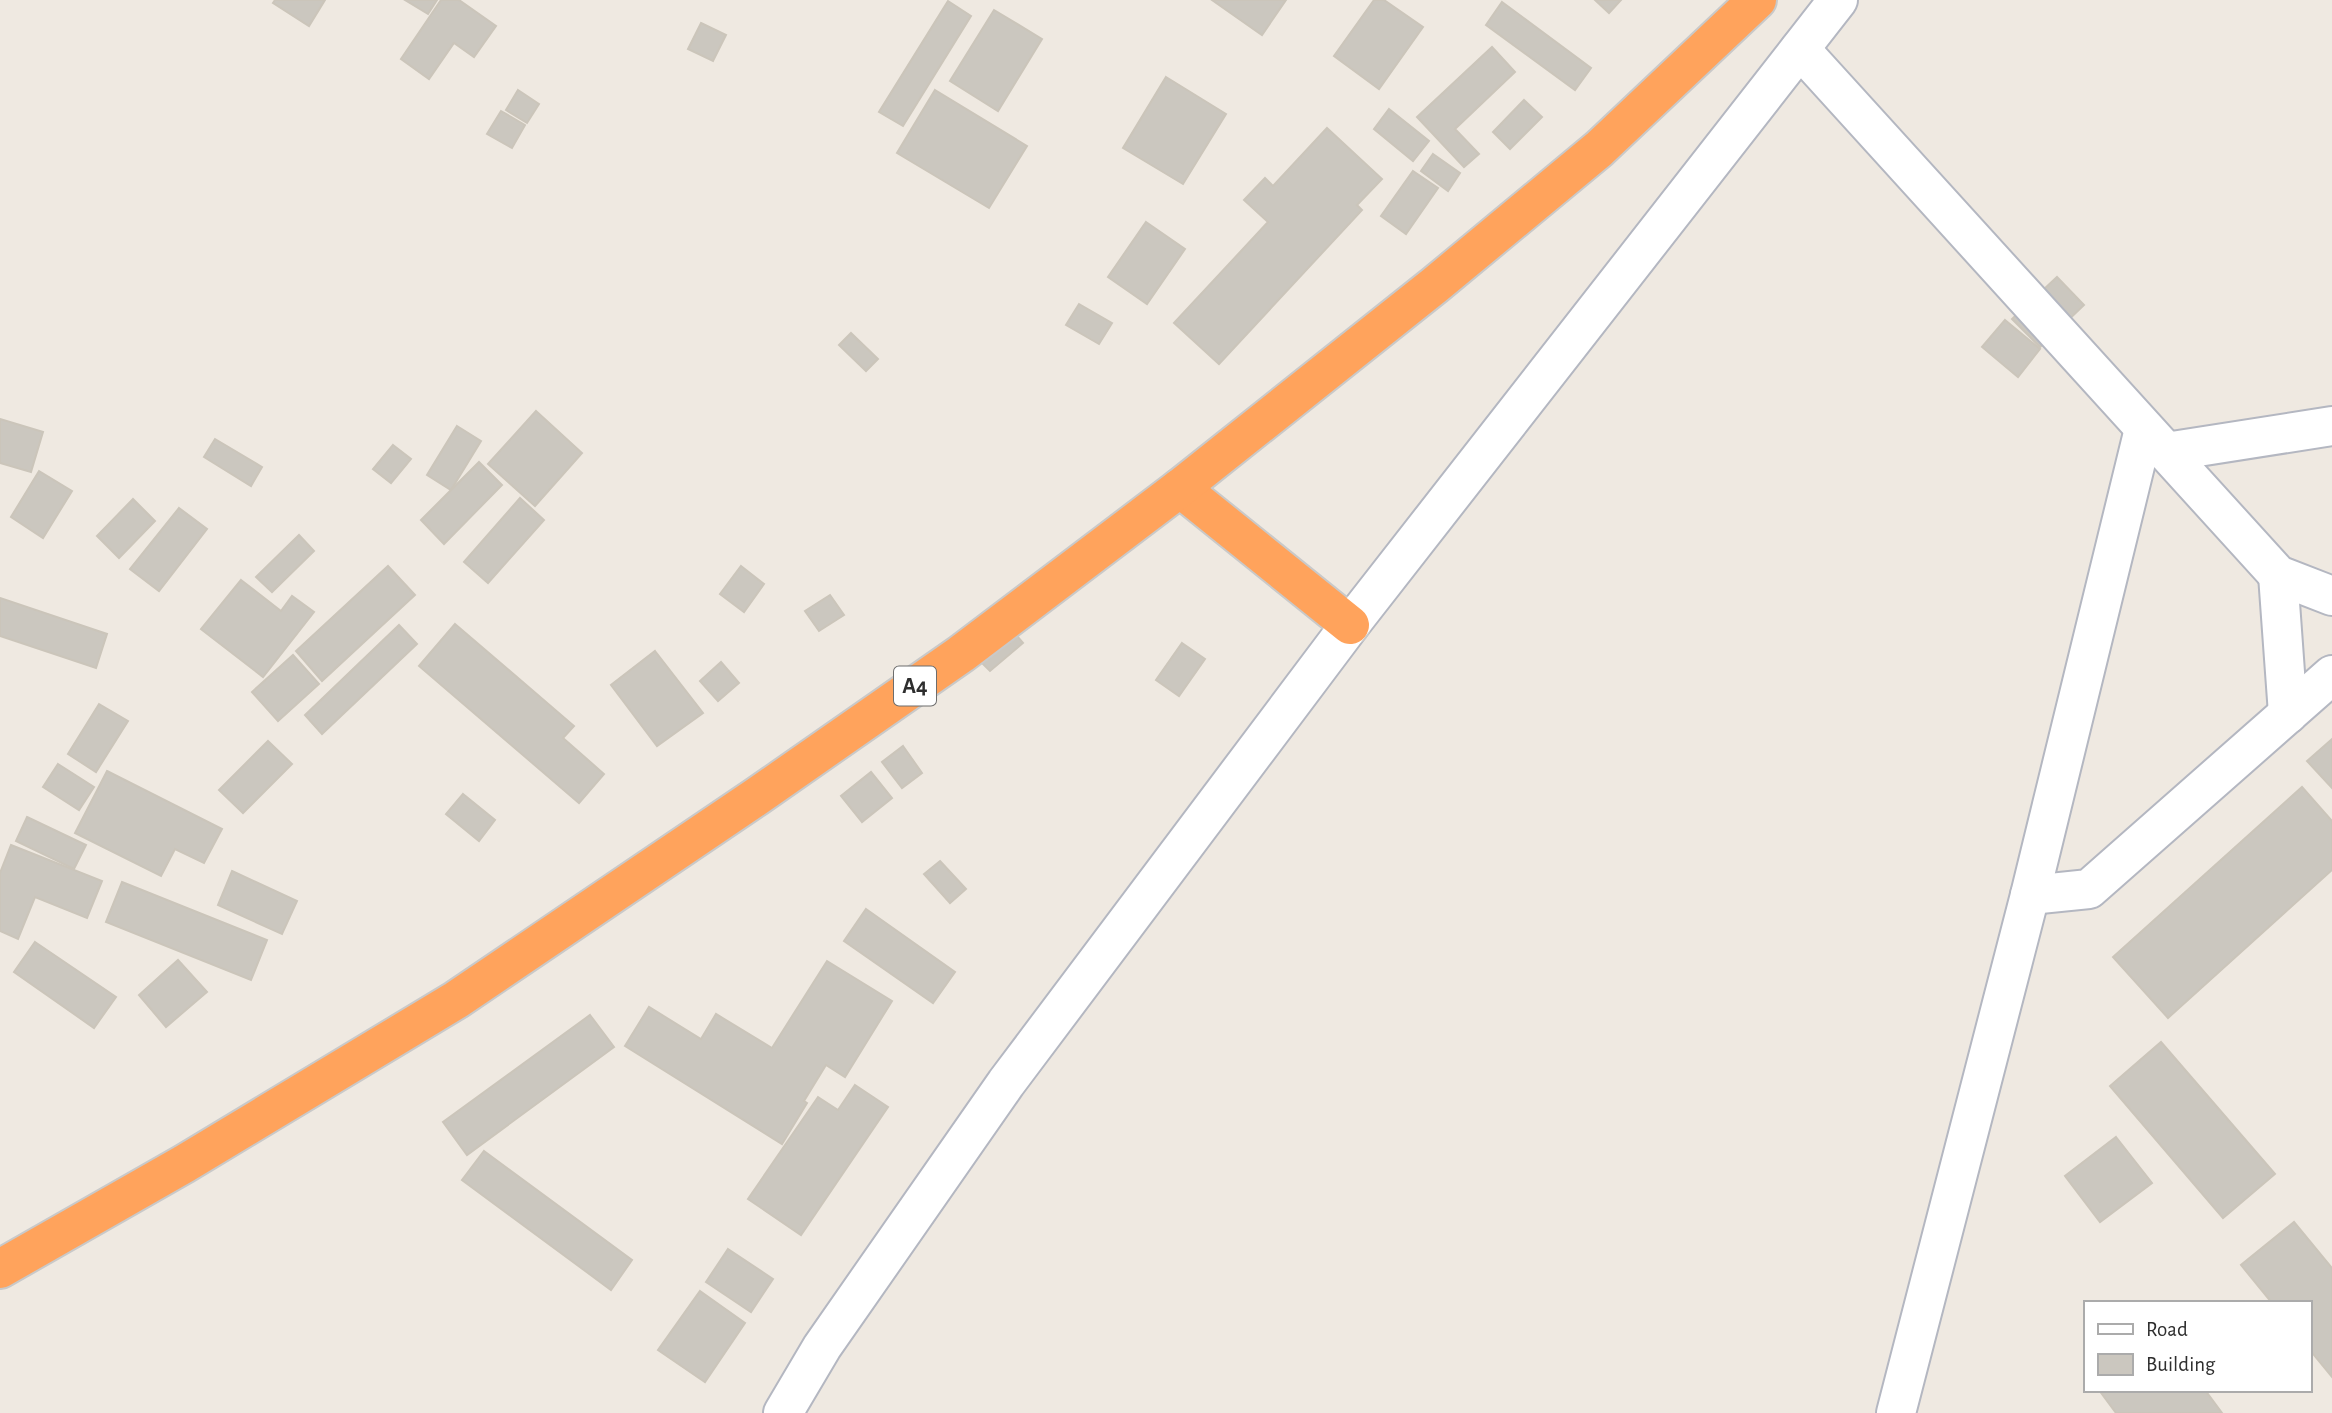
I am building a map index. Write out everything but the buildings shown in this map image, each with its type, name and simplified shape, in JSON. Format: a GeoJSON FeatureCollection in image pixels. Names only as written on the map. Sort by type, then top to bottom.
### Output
{"type":"FeatureCollection","features":[{"type":"Feature","properties":{"kind":"highway","name":"A4"},"geometry":{"type":"LineString","coordinates":[[0,1269],[196,1157],[456,1000],[757,797],[961,654],[1180,488],[1435,285],[1600,149],[1756,0]]}},
{"type":"Feature","properties":{"kind":"highway"},"geometry":{"type":"LineString","coordinates":[[1180,488],[1350,625]]}},
{"type":"Feature","properties":{"kind":"street"},"geometry":{"type":"LineString","coordinates":[[783,1413],[822,1347],[1006,1083],[1350,625],[1838,0]]}},
{"type":"Feature","properties":{"kind":"street"},"geometry":{"type":"LineString","coordinates":[[1800,49],[2278,575],[2332,596]]}},
{"type":"Feature","properties":{"kind":"street"},"geometry":{"type":"LineString","coordinates":[[2155,440],[2332,426]]}},
{"type":"Feature","properties":{"kind":"street"},"geometry":{"type":"LineString","coordinates":[[1896,1413],[2030,895],[2155,440]]}},
{"type":"Feature","properties":{"kind":"street"},"geometry":{"type":"LineString","coordinates":[[2278,575],[2288,714]]}},
{"type":"Feature","properties":{"kind":"street"},"geometry":{"type":"LineString","coordinates":[[2030,895],[2089,889],[2332,675]]}}]}
